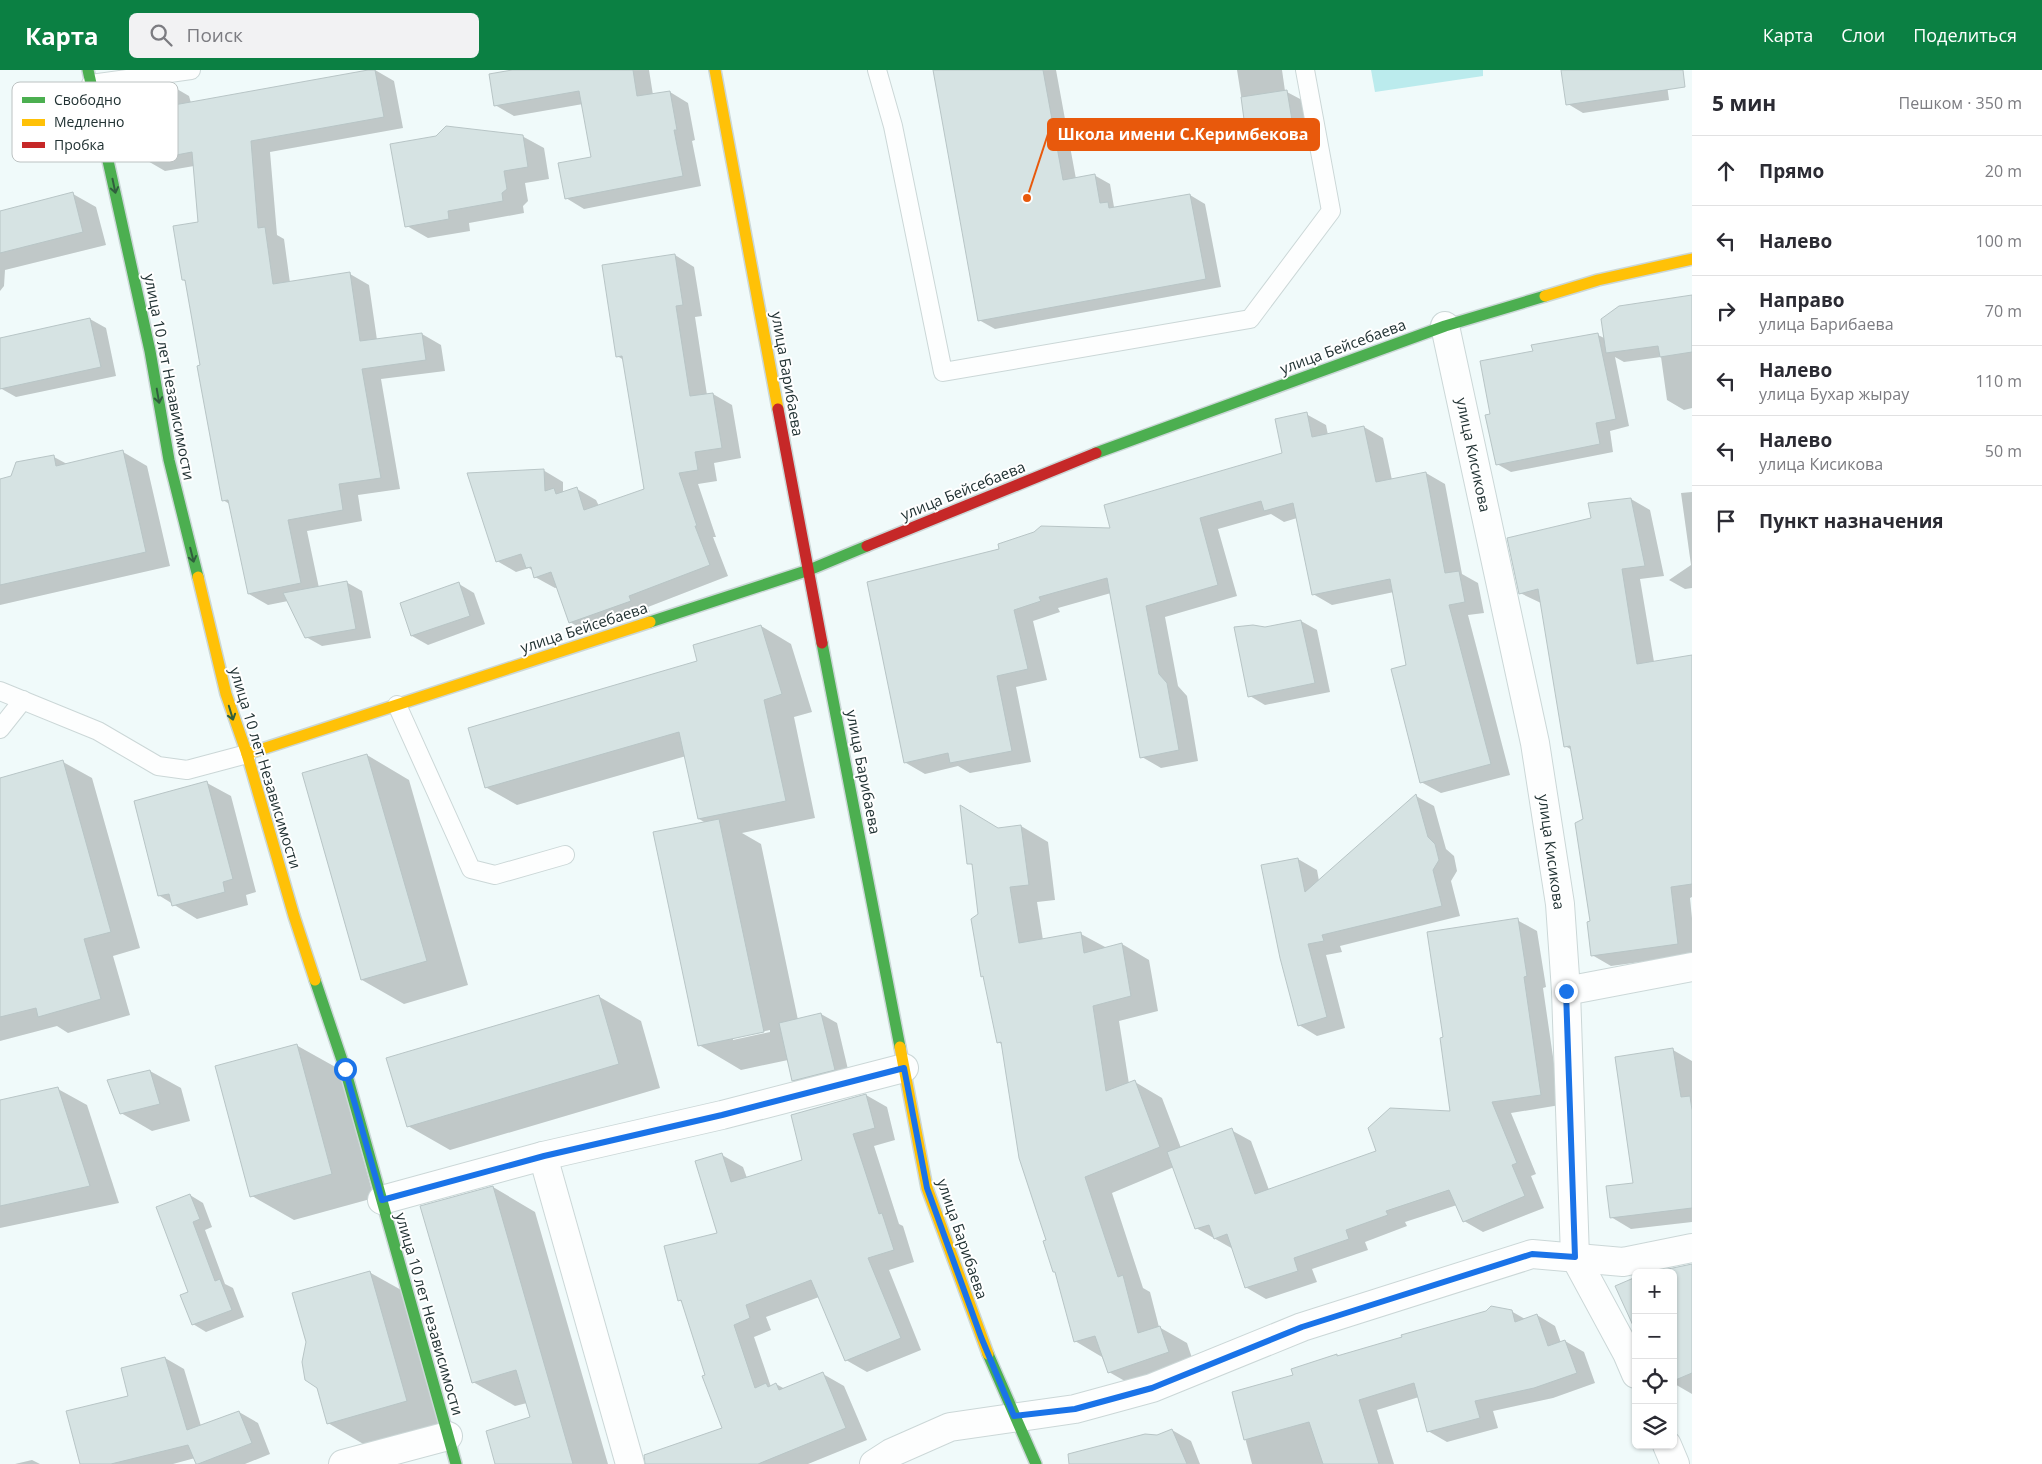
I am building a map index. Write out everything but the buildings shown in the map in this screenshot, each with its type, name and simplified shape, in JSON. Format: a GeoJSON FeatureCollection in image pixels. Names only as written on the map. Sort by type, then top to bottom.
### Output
{"type":"FeatureCollection","features":[{"type":"Feature","properties":{"kind":"street","name":"улица Барибаева"},"geometry":{"type":"LineString","coordinates":[[715,70],[927,1188],[981,1337],[1036,1464]]}},
{"type":"Feature","properties":{"kind":"street","name":"улица 10 лет Независимости"},"geometry":{"type":"LineString","coordinates":[[109,162],[150,351],[169,460],[226,694],[247,754],[294,916],[345,1069],[456,1464]]}},
{"type":"Feature","properties":{"kind":"street","name":"улица Бейсебаева"},"geometry":{"type":"LineString","coordinates":[[247,754],[809,570],[1130,439],[1445,326],[1598,280],[1692,259]]}},
{"type":"Feature","properties":{"kind":"street","name":"улица Кисикова"},"geometry":{"type":"LineString","coordinates":[[1445,326],[1535,743],[1560,904],[1566,991],[1575,1257],[1632,1365]]}},
{"type":"Feature","properties":{"kind":"street"},"geometry":{"type":"LineString","coordinates":[[1566,991],[1692,967]]}},
{"type":"Feature","properties":{"kind":"street"},"geometry":{"type":"LineString","coordinates":[[382,1200],[544,1156],[722,1115],[904,1068]]}},
{"type":"Feature","properties":{"kind":"street"},"geometry":{"type":"LineString","coordinates":[[544,1156],[630,1464]]}},
{"type":"Feature","properties":{"kind":"street"},"geometry":{"type":"LineString","coordinates":[[874,1464],[891,1453],[950,1427],[1014,1416],[1075,1409],[1152,1388],[1302,1327],[1532,1254],[1624,1262],[1692,1248]]}},
{"type":"Feature","properties":{"kind":"street"},"geometry":{"type":"LineString","coordinates":[[343,1464],[448,1436]]}},
{"type":"Feature","properties":{"kind":"street"},"geometry":{"type":"LineString","coordinates":[[1669,1449],[1675,1464]]}},
{"type":"Feature","properties":{"kind":"lane"},"geometry":{"type":"LineString","coordinates":[[90,77],[191,70]]}},
{"type":"Feature","properties":{"kind":"lane"},"geometry":{"type":"LineString","coordinates":[[877,70],[893,126],[943,372],[1250,319],[1332,211],[1305,70]]}},
{"type":"Feature","properties":{"kind":"lane"},"geometry":{"type":"LineString","coordinates":[[0,691],[98,731],[158,766],[187,770],[247,754]]}},
{"type":"Feature","properties":{"kind":"lane"},"geometry":{"type":"LineString","coordinates":[[0,729],[23,700]]}},
{"type":"Feature","properties":{"kind":"lane"},"geometry":{"type":"LineString","coordinates":[[396,704],[471,869],[495,875],[565,855]]}},
{"type":"Feature","properties":{"kind":"shaded area"},"geometry":{"type":"Polygon","coordinates":[[[1371,70],[1483,70],[1483,76],[1375,92],[1371,70]]]}},
{"type":"Feature","properties":{"kind":"traffic: fast"},"geometry":{"type":"LineString","coordinates":[[88,70],[91,82]]}},
{"type":"Feature","properties":{"kind":"traffic: fast"},"geometry":{"type":"LineString","coordinates":[[108,162],[150,351],[169,460],[198,577]]}},
{"type":"Feature","properties":{"kind":"traffic: fast"},"geometry":{"type":"LineString","coordinates":[[1096,453],[1445,326],[1545,296]]}},
{"type":"Feature","properties":{"kind":"traffic: fast"},"geometry":{"type":"LineString","coordinates":[[650,622],[809,570],[867,546]]}},
{"type":"Feature","properties":{"kind":"traffic: fast"},"geometry":{"type":"LineString","coordinates":[[822,643],[900,1047]]}},
{"type":"Feature","properties":{"kind":"traffic: fast"},"geometry":{"type":"LineString","coordinates":[[315,980],[345,1069],[456,1464]]}},
{"type":"Feature","properties":{"kind":"traffic: fast"},"geometry":{"type":"LineString","coordinates":[[988,1354],[1036,1464]]}},
{"type":"Feature","properties":{"kind":"traffic: slow"},"geometry":{"type":"LineString","coordinates":[[715,70],[778,409]]}},
{"type":"Feature","properties":{"kind":"traffic: slow"},"geometry":{"type":"LineString","coordinates":[[1545,296],[1598,280],[1692,259]]}},
{"type":"Feature","properties":{"kind":"traffic: slow"},"geometry":{"type":"LineString","coordinates":[[198,577],[226,694],[247,754],[294,916],[315,980]]}},
{"type":"Feature","properties":{"kind":"traffic: slow"},"geometry":{"type":"LineString","coordinates":[[247,754],[650,622]]}},
{"type":"Feature","properties":{"kind":"traffic: slow"},"geometry":{"type":"LineString","coordinates":[[900,1047],[927,1188],[988,1354]]}},
{"type":"Feature","properties":{"kind":"traffic: jam"},"geometry":{"type":"LineString","coordinates":[[778,409],[822,643]]}},
{"type":"Feature","properties":{"kind":"traffic: jam"},"geometry":{"type":"LineString","coordinates":[[867,546],[1096,453]]}},
{"type":"Feature","properties":{"kind":"place","name":"Школа имени С.Керимбекова"},"geometry":{"type":"Point","coordinates":[1027,198]}},
{"type":"Feature","properties":{"kind":"route"},"geometry":{"type":"LineString","coordinates":[[345,1069],[382,1200],[544,1156],[722,1115],[904,1068],[927,1188],[981,1337],[1014,1416],[1075,1409],[1152,1388],[1302,1327],[1532,1254],[1575,1257],[1566,991]]}}]}
